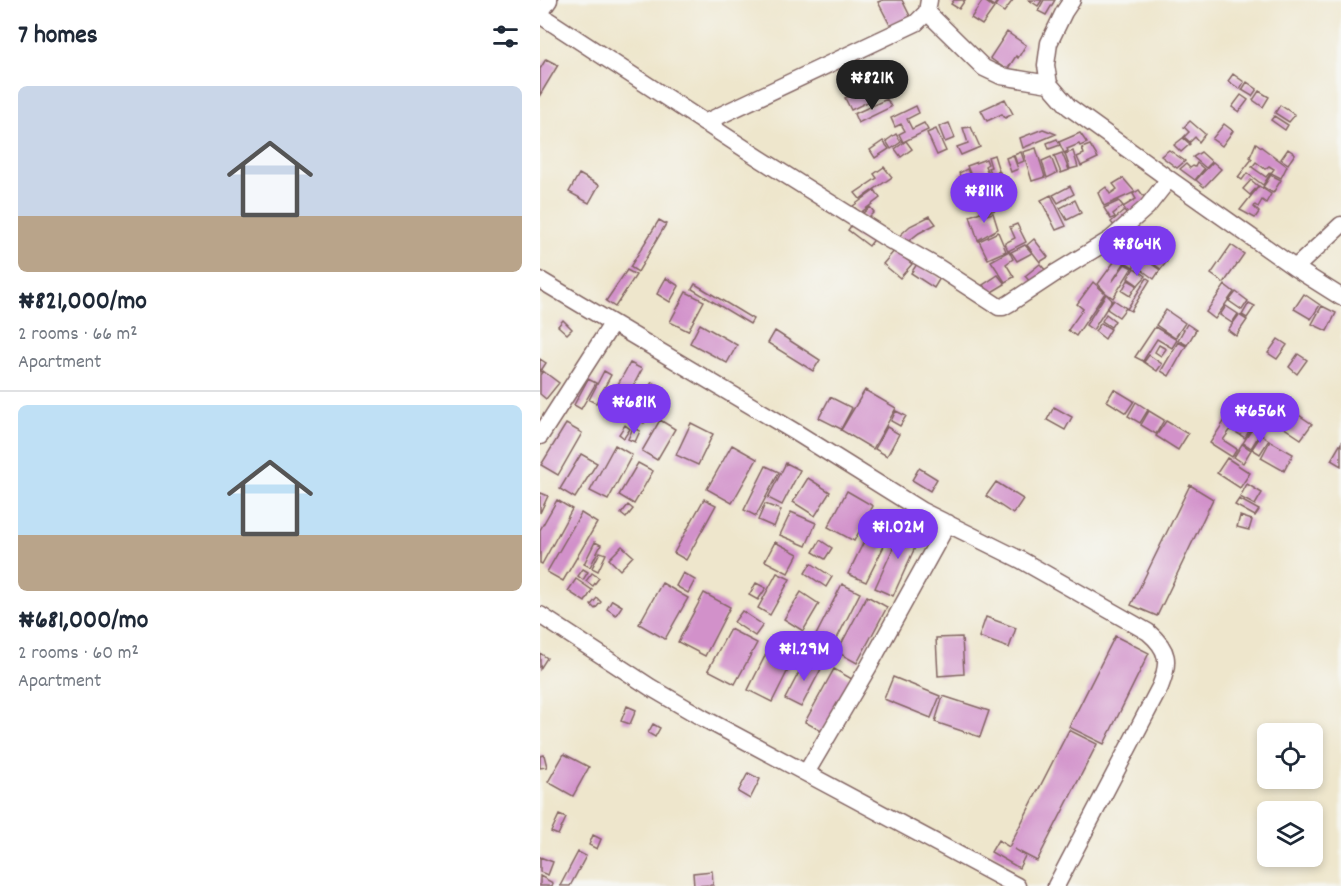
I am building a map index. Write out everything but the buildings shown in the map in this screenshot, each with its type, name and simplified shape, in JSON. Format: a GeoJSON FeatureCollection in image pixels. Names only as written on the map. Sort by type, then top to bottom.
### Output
{"type":"FeatureCollection","features":[{"type":"Feature","properties":{"kind":"street"},"geometry":{"type":"LineString","coordinates":[[549,0],[540,14],[704,123],[999,307],[1010,303],[1112,239],[1147,207],[1169,179]]}},
{"type":"Feature","properties":{"kind":"street"},"geometry":{"type":"LineString","coordinates":[[1072,0],[1049,44],[1046,65],[1049,84],[1069,107],[1295,268],[1341,297]]}},
{"type":"Feature","properties":{"kind":"street"},"geometry":{"type":"LineString","coordinates":[[704,123],[916,23],[928,6],[984,68],[1001,76],[1049,84]]}},
{"type":"Feature","properties":{"kind":"street"},"geometry":{"type":"LineString","coordinates":[[1295,268],[1341,225]]}},
{"type":"Feature","properties":{"kind":"street"},"geometry":{"type":"LineString","coordinates":[[540,280],[922,510],[1021,560],[1148,632],[1158,640],[1165,652],[1167,670],[1160,687],[1056,886]]}},
{"type":"Feature","properties":{"kind":"street"},"geometry":{"type":"LineString","coordinates":[[540,436],[612,324]]}},
{"type":"Feature","properties":{"kind":"street"},"geometry":{"type":"LineString","coordinates":[[806,773],[948,524]]}},
{"type":"Feature","properties":{"kind":"street"},"geometry":{"type":"LineString","coordinates":[[540,615],[650,687],[703,718],[1017,886]]}}]}
